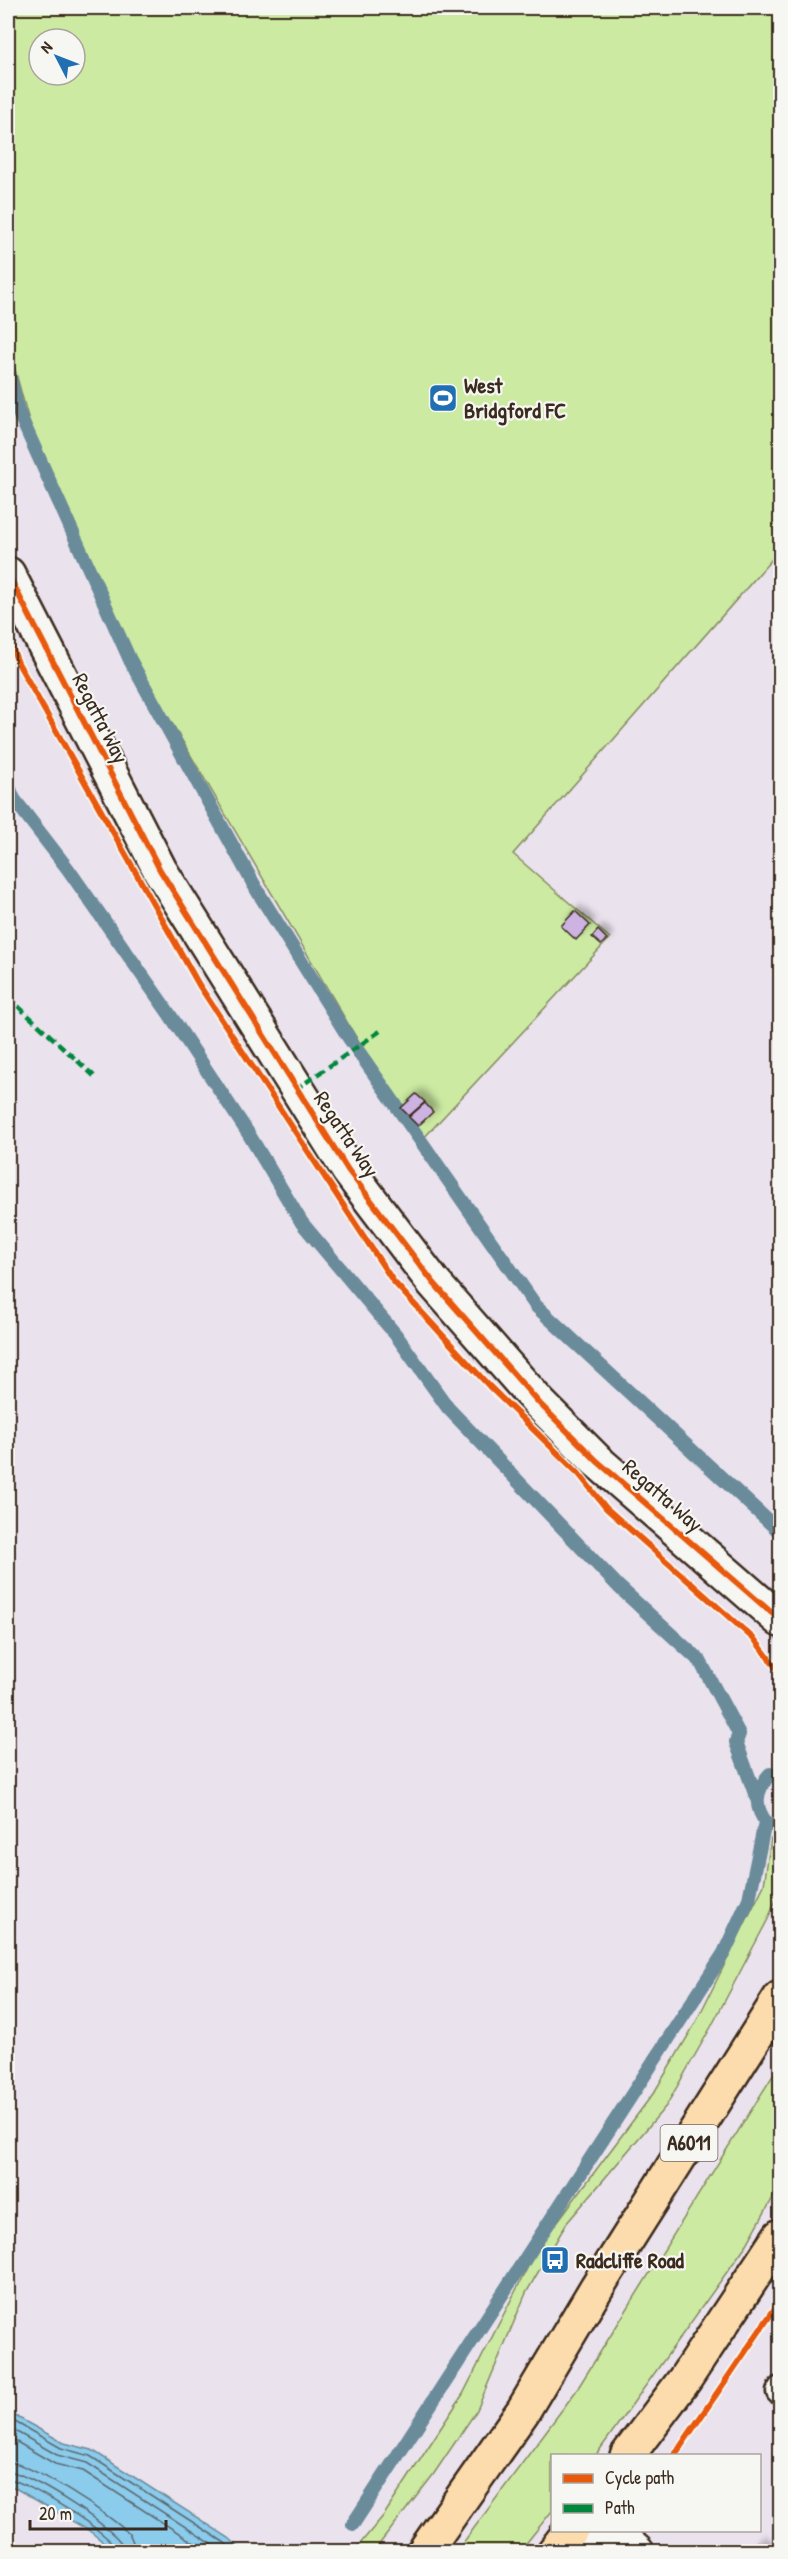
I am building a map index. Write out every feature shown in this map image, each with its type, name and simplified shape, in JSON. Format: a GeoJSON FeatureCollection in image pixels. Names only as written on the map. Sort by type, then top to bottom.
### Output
{"type":"FeatureCollection","features":[{"type":"Feature","properties":{"kind":"highway","name":"A6011"},"geometry":{"type":"LineString","coordinates":[[424,2552],[523,2411],[597,2287],[780,1998]]}},
{"type":"Feature","properties":{"kind":"highway"},"geometry":{"type":"LineString","coordinates":[[629,2454],[685,2379],[780,2236]]}},
{"type":"Feature","properties":{"kind":"highway"},"geometry":{"type":"LineString","coordinates":[[554,2552],[569,2532]]}},
{"type":"Feature","properties":{"kind":"street","name":"Regatta Way"},"geometry":{"type":"LineString","coordinates":[[8,574],[160,870],[348,1170],[433,1282],[540,1404],[597,1461],[780,1620]]}},
{"type":"Feature","properties":{"kind":"green space"},"geometry":{"type":"Polygon","coordinates":[[[8,8],[780,8],[780,550],[513,854],[610,938],[421,1141],[357,1039],[125,643],[29,421],[8,344],[8,8]]]}},
{"type":"Feature","properties":{"kind":"green space"},"geometry":{"type":"Polygon","coordinates":[[[771,1838],[780,1863],[780,1890],[768,1919],[711,2027],[666,2106],[566,2224],[526,2293],[477,2410],[433,2475],[374,2551],[354,2551],[384,2515],[463,2394],[537,2249],[655,2091],[695,2024],[764,1885],[771,1838]]]}},
{"type":"Feature","properties":{"kind":"green space"},"geometry":{"type":"Polygon","coordinates":[[[780,2064],[780,2185],[747,2244],[597,2454],[551,2454],[551,2512],[520,2551],[457,2551],[576,2391],[780,2064]]]}},
{"type":"Feature","properties":{"kind":"water"},"geometry":{"type":"Polygon","coordinates":[[[8,2412],[64,2443],[92,2450],[229,2538],[243,2551],[115,2551],[88,2530],[8,2484],[8,2412]]]}},
{"type":"Feature","properties":{"kind":"building"},"geometry":{"type":"Polygon","coordinates":[[[575,911],[590,925],[576,940],[561,926],[575,911]]]}},
{"type":"Feature","properties":{"kind":"building"},"geometry":{"type":"Polygon","coordinates":[[[598,930],[607,939],[601,945],[592,937],[598,930]]]}},
{"type":"Feature","properties":{"kind":"building"},"geometry":{"type":"Polygon","coordinates":[[[416,1094],[425,1102],[409,1116],[401,1108],[416,1094]]]}},
{"type":"Feature","properties":{"kind":"building"},"geometry":{"type":"Polygon","coordinates":[[[425,1103],[433,1112],[418,1126],[409,1117],[425,1103]]]}},
{"type":"Feature","properties":{"kind":"building"},"geometry":{"type":"Polygon","coordinates":[[[758,2542],[772,2552],[752,2552],[758,2542]]]}},
{"type":"Feature","properties":{"kind":"waterway"},"geometry":{"type":"LineString","coordinates":[[8,368],[18,411],[130,660],[258,892],[349,1038],[536,1306],[780,1532]]}},
{"type":"Feature","properties":{"kind":"waterway"},"geometry":{"type":"LineString","coordinates":[[8,784],[14,799],[68,869],[168,1012],[248,1133],[302,1223],[396,1335],[448,1408],[619,1587],[700,1661],[739,1734],[736,1742],[757,1799]]}},
{"type":"Feature","properties":{"kind":"waterway"},"geometry":{"type":"LineString","coordinates":[[768,1825],[760,1812],[758,1799],[761,1787],[770,1774]]}},
{"type":"Feature","properties":{"kind":"waterway"},"geometry":{"type":"LineString","coordinates":[[353,2524],[724,1953],[749,1899],[765,1822]]}},
{"type":"Feature","properties":{"kind":"marked path"},"geometry":{"type":"LineString","coordinates":[[8,997],[94,1076]]}},
{"type":"Feature","properties":{"kind":"marked path"},"geometry":{"type":"LineString","coordinates":[[295,1090],[383,1029]]}},
{"type":"Feature","properties":{"kind":"cycle path"},"geometry":{"type":"LineString","coordinates":[[8,574],[160,870],[348,1170],[433,1282],[540,1404],[597,1461],[780,1620]]}},
{"type":"Feature","properties":{"kind":"cycle path"},"geometry":{"type":"LineString","coordinates":[[8,637],[18,663],[199,985],[393,1281],[490,1387],[579,1474],[606,1508],[755,1640],[780,1673]]}},
{"type":"Feature","properties":{"kind":"cycle path"},"geometry":{"type":"LineString","coordinates":[[675,2454],[780,2301]]}},
{"type":"Feature","properties":{"kind":"place","name":"West Bridgford FC"},"geometry":{"type":"Point","coordinates":[443,398]}},
{"type":"Feature","properties":{"kind":"place","name":"Radcliffe Road"},"geometry":{"type":"Point","coordinates":[555,2260]}}]}
